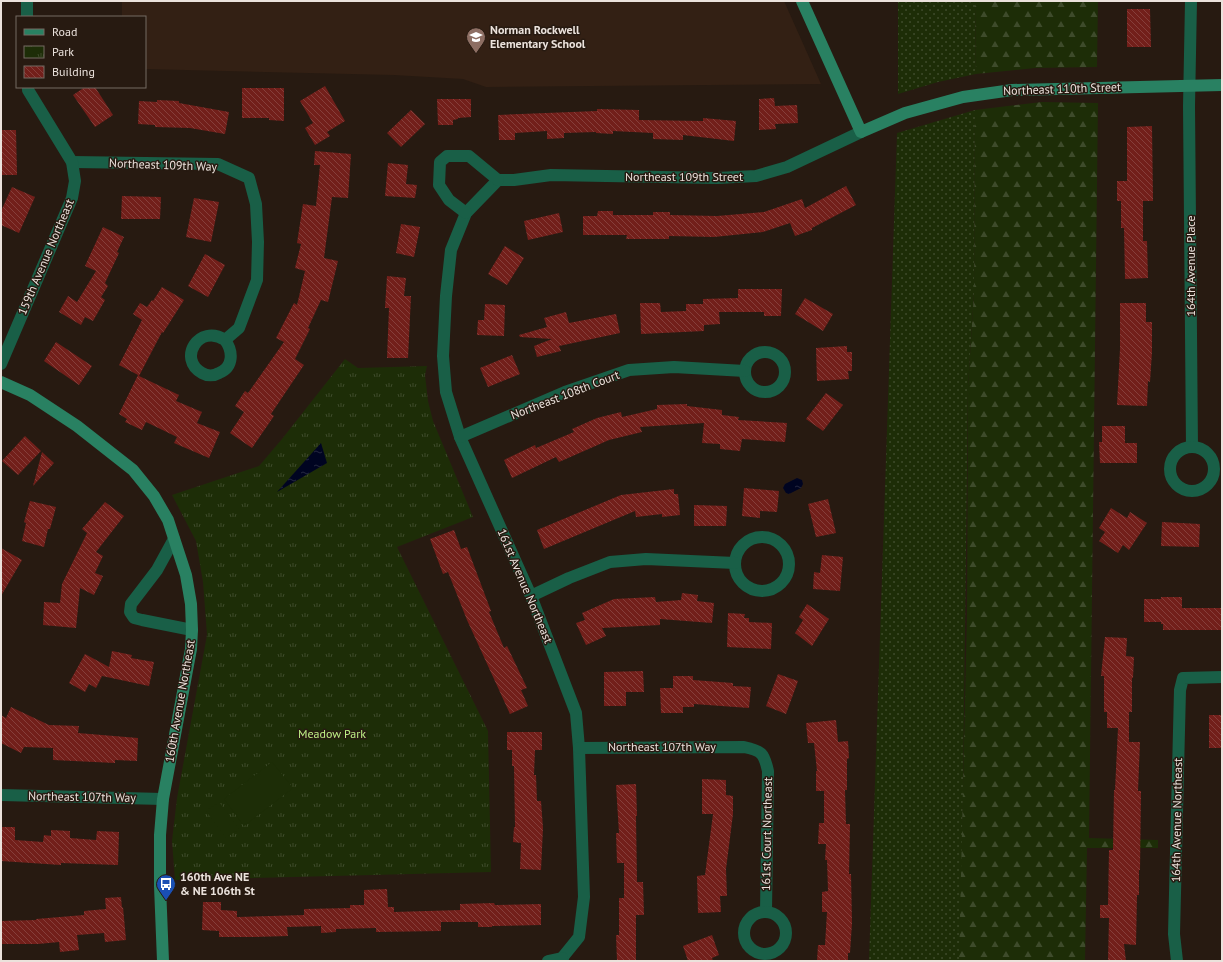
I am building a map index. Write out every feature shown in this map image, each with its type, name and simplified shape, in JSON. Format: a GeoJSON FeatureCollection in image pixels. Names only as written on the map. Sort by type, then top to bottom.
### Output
{"type":"FeatureCollection","features":[{"type":"Feature","properties":{"kind":"street"},"geometry":{"type":"LineString","coordinates":[[27,1],[27,16]]}},
{"type":"Feature","properties":{"kind":"street"},"geometry":{"type":"LineString","coordinates":[[802,1],[860,132]]}},
{"type":"Feature","properties":{"kind":"street"},"geometry":{"type":"LineString","coordinates":[[1190,85],[1191,1]]}},
{"type":"Feature","properties":{"kind":"street","name":"164th Avenue Place"},"geometry":{"type":"LineString","coordinates":[[1190,85],[1192,447]]}},
{"type":"Feature","properties":{"kind":"street","name":"Northeast 110th Street"},"geometry":{"type":"LineString","coordinates":[[860,132],[906,113],[963,97],[1012,90],[1222,85]]}},
{"type":"Feature","properties":{"kind":"street","name":"159th Avenue Northeast"},"geometry":{"type":"LineString","coordinates":[[1,364],[72,198],[75,181],[72,162],[28,88]]}},
{"type":"Feature","properties":{"kind":"street","name":"Northeast 109th Street"},"geometry":{"type":"LineString","coordinates":[[498,180],[514,180],[552,175],[717,178],[756,176],[787,167],[860,132]]}},
{"type":"Feature","properties":{"kind":"street"},"geometry":{"type":"LineString","coordinates":[[466,213],[449,200],[440,185],[440,162],[447,156],[469,156],[498,180]]}},
{"type":"Feature","properties":{"kind":"street","name":"Northeast 109th Way"},"geometry":{"type":"LineString","coordinates":[[72,162],[218,164],[249,178],[256,204],[258,242],[257,280],[239,328],[225,340]]}},
{"type":"Feature","properties":{"kind":"street","name":"161st Avenue Northeast"},"geometry":{"type":"LineString","coordinates":[[498,180],[466,213],[452,250],[446,296],[443,356],[446,392],[460,437],[531,596],[576,713],[579,748],[584,897],[579,937],[562,960]]}},
{"type":"Feature","properties":{"kind":"street","name":"Northeast 108th Court"},"geometry":{"type":"LineString","coordinates":[[460,437],[566,392],[629,370],[674,367],[744,371]]}},
{"type":"Feature","properties":{"kind":"street","name":"160th Avenue Northeast"},"geometry":{"type":"LineString","coordinates":[[1,382],[30,395],[77,426],[133,470],[157,502],[168,520],[186,575],[192,630],[191,649],[163,799],[160,835],[160,886],[163,961]]}},
{"type":"Feature","properties":{"kind":"street"},"geometry":{"type":"LineString","coordinates":[[756,537],[765,537],[774,539],[782,544],[787,552],[789,569],[786,577],[780,584],[772,589],[764,591],[755,590],[740,580],[736,572],[735,563],[739,550],[748,540],[756,537]]}},
{"type":"Feature","properties":{"kind":"street"},"geometry":{"type":"LineString","coordinates":[[174,539],[157,570],[131,604],[130,612],[134,618],[192,630]]}},
{"type":"Feature","properties":{"kind":"street"},"geometry":{"type":"LineString","coordinates":[[531,596],[569,578],[610,562],[646,559],[735,563]]}},
{"type":"Feature","properties":{"kind":"street","name":"164th Avenue Northeast"},"geometry":{"type":"LineString","coordinates":[[1177,961],[1174,934],[1179,701],[1183,678],[1222,677]]}},
{"type":"Feature","properties":{"kind":"street","name":"Northeast 107th Way"},"geometry":{"type":"LineString","coordinates":[[579,748],[744,747]]}},
{"type":"Feature","properties":{"kind":"street","name":"161st Court Northeast"},"geometry":{"type":"LineString","coordinates":[[744,747],[757,750],[765,757],[768,771],[766,911]]}},
{"type":"Feature","properties":{"kind":"street","name":"Northeast 107th Way"},"geometry":{"type":"LineString","coordinates":[[1,795],[163,799]]}},
{"type":"Feature","properties":{"kind":"street"},"geometry":{"type":"LineString","coordinates":[[548,961],[562,960]]}},
{"type":"Feature","properties":{"kind":"shaded area","name":"Norman Rockwell Elementary School"},"geometry":{"type":"Polygon","coordinates":[[[122,1],[784,1],[821,84],[486,87],[463,79],[394,75],[146,69],[146,16],[122,16],[122,1]]]}},
{"type":"Feature","properties":{"kind":"green space"},"geometry":{"type":"Polygon","coordinates":[[[898,1],[975,1],[976,74],[938,82],[898,94],[898,1]]]}},
{"type":"Feature","properties":{"kind":"green space"},"geometry":{"type":"Polygon","coordinates":[[[975,1],[1098,1],[1097,67],[1035,68],[976,74],[975,1]]]}},
{"type":"Feature","properties":{"kind":"green space"},"geometry":{"type":"Polygon","coordinates":[[[1042,102],[1098,103],[1089,838],[1158,840],[1158,848],[1087,848],[1085,961],[959,961],[967,614],[968,387],[974,293],[975,110],[1042,102]]]}},
{"type":"Feature","properties":{"kind":"green space"},"geometry":{"type":"Polygon","coordinates":[[[975,110],[974,293],[968,387],[961,961],[869,961],[897,133],[975,110]]]}},
{"type":"Feature","properties":{"kind":"green space","name":"Meadow Park"},"geometry":{"type":"Polygon","coordinates":[[[345,359],[358,368],[427,366],[425,375],[428,401],[433,421],[473,517],[397,547],[488,731],[491,872],[175,880],[172,841],[177,798],[207,635],[203,582],[196,541],[172,495],[259,466],[345,359]]]}},
{"type":"Feature","properties":{"kind":"green space"},"geometry":{"type":"Polygon","coordinates":[[[272,762],[293,788],[244,826],[224,799],[272,762]]]}},
{"type":"Feature","properties":{"kind":"green space"},"geometry":{"type":"Polygon","coordinates":[[[219,802],[239,829],[226,838],[206,811],[219,802]]]}},
{"type":"Feature","properties":{"kind":"water"},"geometry":{"type":"Polygon","coordinates":[[[321,443],[327,463],[277,492],[321,443]]]}},
{"type":"Feature","properties":{"kind":"water"},"geometry":{"type":"Polygon","coordinates":[[[797,478],[802,480],[803,484],[801,488],[789,494],[786,493],[783,488],[785,484],[797,478]]]}},
{"type":"Feature","properties":{"kind":"building"},"geometry":{"type":"Polygon","coordinates":[[[1127,9],[1150,9],[1151,47],[1127,47],[1127,9]]]}},
{"type":"Feature","properties":{"kind":"building"},"geometry":{"type":"Polygon","coordinates":[[[325,86],[345,121],[327,132],[330,136],[315,145],[305,128],[313,123],[300,101],[325,86]]]}},
{"type":"Feature","properties":{"kind":"building"},"geometry":{"type":"Polygon","coordinates":[[[84,88],[96,88],[113,115],[95,127],[73,95],[84,88]]]}},
{"type":"Feature","properties":{"kind":"building"},"geometry":{"type":"Polygon","coordinates":[[[242,88],[284,88],[284,121],[269,120],[269,118],[242,118],[242,88]]]}},
{"type":"Feature","properties":{"kind":"building"},"geometry":{"type":"Polygon","coordinates":[[[774,98],[775,106],[797,105],[798,123],[775,124],[776,129],[759,130],[759,99],[774,98]]]}},
{"type":"Feature","properties":{"kind":"building"},"geometry":{"type":"Polygon","coordinates":[[[437,99],[471,99],[471,117],[453,120],[453,125],[438,125],[437,99]]]}},
{"type":"Feature","properties":{"kind":"building"},"geometry":{"type":"Polygon","coordinates":[[[157,100],[179,101],[179,103],[229,112],[225,134],[190,128],[155,127],[155,125],[138,124],[139,101],[157,102],[157,100]]]}},
{"type":"Feature","properties":{"kind":"building"},"geometry":{"type":"Polygon","coordinates":[[[597,109],[639,110],[639,120],[703,121],[703,118],[736,121],[734,141],[683,135],[683,140],[653,139],[653,133],[613,131],[613,134],[596,132],[564,133],[564,138],[547,139],[547,131],[515,133],[515,140],[499,140],[498,115],[597,111],[597,109]]]}},
{"type":"Feature","properties":{"kind":"building"},"geometry":{"type":"Polygon","coordinates":[[[411,110],[425,124],[401,147],[387,133],[411,110]]]}},
{"type":"Feature","properties":{"kind":"building"},"geometry":{"type":"Polygon","coordinates":[[[1152,126],[1153,201],[1143,201],[1143,241],[1147,241],[1148,278],[1125,279],[1124,228],[1121,228],[1121,201],[1117,201],[1117,181],[1127,181],[1127,127],[1152,126]]]}},
{"type":"Feature","properties":{"kind":"building"},"geometry":{"type":"Polygon","coordinates":[[[1,130],[16,130],[17,175],[1,175],[1,130]]]}},
{"type":"Feature","properties":{"kind":"building"},"geometry":{"type":"Polygon","coordinates":[[[315,151],[351,154],[348,198],[332,197],[324,258],[338,261],[328,302],[321,300],[308,328],[310,329],[295,359],[304,365],[271,414],[274,416],[252,448],[230,433],[244,412],[235,406],[245,391],[248,393],[284,342],[276,338],[294,303],[297,305],[305,271],[295,268],[301,244],[297,243],[303,204],[316,206],[320,165],[314,165],[315,151]]]}},
{"type":"Feature","properties":{"kind":"building"},"geometry":{"type":"Polygon","coordinates":[[[388,163],[408,165],[406,184],[417,185],[415,198],[385,196],[388,163]]]}},
{"type":"Feature","properties":{"kind":"building"},"geometry":{"type":"Polygon","coordinates":[[[846,186],[856,205],[812,228],[812,230],[795,236],[790,223],[763,232],[714,237],[669,236],[669,239],[626,239],[627,235],[583,235],[583,216],[597,216],[598,211],[613,211],[613,215],[653,215],[653,212],[670,212],[670,215],[717,216],[764,212],[802,199],[805,208],[846,186]]]}},
{"type":"Feature","properties":{"kind":"building"},"geometry":{"type":"Polygon","coordinates":[[[12,187],[35,197],[19,233],[1,225],[1,211],[12,187]]]}},
{"type":"Feature","properties":{"kind":"building"},"geometry":{"type":"Polygon","coordinates":[[[122,196],[161,197],[160,219],[121,219],[122,196]]]}},
{"type":"Feature","properties":{"kind":"building"},"geometry":{"type":"Polygon","coordinates":[[[194,198],[219,202],[211,242],[186,237],[194,198]]]}},
{"type":"Feature","properties":{"kind":"building"},"geometry":{"type":"Polygon","coordinates":[[[559,213],[563,232],[528,240],[524,221],[559,213]]]}},
{"type":"Feature","properties":{"kind":"building"},"geometry":{"type":"Polygon","coordinates":[[[401,224],[420,227],[414,257],[396,253],[401,224]]]}},
{"type":"Feature","properties":{"kind":"building"},"geometry":{"type":"Polygon","coordinates":[[[103,227],[124,237],[117,252],[119,253],[105,283],[108,286],[101,297],[105,300],[93,321],[85,317],[81,325],[59,312],[68,296],[77,302],[96,271],[85,266],[103,227]]]}},
{"type":"Feature","properties":{"kind":"building"},"geometry":{"type":"Polygon","coordinates":[[[505,246],[524,258],[507,285],[488,274],[505,246]]]}},
{"type":"Feature","properties":{"kind":"building"},"geometry":{"type":"Polygon","coordinates":[[[205,254],[225,265],[208,297],[188,286],[205,254]]]}},
{"type":"Feature","properties":{"kind":"building"},"geometry":{"type":"Polygon","coordinates":[[[387,276],[406,278],[404,296],[411,296],[408,358],[387,358],[389,308],[385,308],[387,276]]]}},
{"type":"Feature","properties":{"kind":"building"},"geometry":{"type":"Polygon","coordinates":[[[162,287],[184,300],[163,333],[162,332],[139,376],[179,395],[176,401],[202,412],[197,423],[220,432],[209,458],[174,443],[177,437],[146,422],[142,430],[125,422],[127,419],[119,414],[138,375],[119,365],[142,320],[133,314],[140,303],[147,307],[162,287]]]}},
{"type":"Feature","properties":{"kind":"building"},"geometry":{"type":"Polygon","coordinates":[[[738,289],[782,289],[781,316],[764,316],[764,312],[719,312],[720,324],[704,325],[704,331],[641,334],[640,303],[660,303],[661,312],[686,311],[686,304],[703,304],[703,299],[738,298],[738,289]]]}},
{"type":"Feature","properties":{"kind":"building"},"geometry":{"type":"Polygon","coordinates":[[[805,298],[833,314],[823,331],[795,314],[805,298]]]}},
{"type":"Feature","properties":{"kind":"building"},"geometry":{"type":"Polygon","coordinates":[[[1120,303],[1146,303],[1146,322],[1152,322],[1152,352],[1150,382],[1148,381],[1147,406],[1117,405],[1120,349],[1120,303]]]}},
{"type":"Feature","properties":{"kind":"building"},"geometry":{"type":"Polygon","coordinates":[[[485,304],[505,305],[504,336],[477,335],[478,320],[484,320],[485,304]]]}},
{"type":"Feature","properties":{"kind":"building"},"geometry":{"type":"Polygon","coordinates":[[[566,312],[569,323],[616,314],[620,333],[559,346],[561,351],[537,357],[534,346],[552,339],[520,337],[519,335],[547,327],[544,318],[566,312]]]}},
{"type":"Feature","properties":{"kind":"building"},"geometry":{"type":"Polygon","coordinates":[[[56,342],[92,366],[79,385],[44,361],[56,342]]]}},
{"type":"Feature","properties":{"kind":"building"},"geometry":{"type":"Polygon","coordinates":[[[847,346],[847,352],[852,352],[852,371],[848,371],[849,379],[817,381],[816,348],[847,346]]]}},
{"type":"Feature","properties":{"kind":"building"},"geometry":{"type":"Polygon","coordinates":[[[512,355],[520,374],[488,387],[480,368],[512,355]]]}},
{"type":"Feature","properties":{"kind":"building"},"geometry":{"type":"Polygon","coordinates":[[[826,393],[843,405],[823,431],[806,419],[826,393]]]}},
{"type":"Feature","properties":{"kind":"building"},"geometry":{"type":"Polygon","coordinates":[[[687,404],[687,406],[722,410],[722,415],[739,417],[738,420],[787,423],[785,442],[742,439],[740,451],[720,449],[720,444],[702,443],[704,423],[640,427],[642,432],[609,440],[559,462],[556,457],[512,478],[504,460],[535,445],[536,448],[574,432],[572,429],[597,418],[621,412],[622,417],[657,409],[657,405],[687,404]]]}},
{"type":"Feature","properties":{"kind":"building"},"geometry":{"type":"Polygon","coordinates":[[[1102,426],[1125,426],[1125,443],[1137,443],[1137,463],[1100,463],[1099,442],[1102,442],[1102,426]]]}},
{"type":"Feature","properties":{"kind":"building"},"geometry":{"type":"Polygon","coordinates":[[[25,436],[41,451],[18,475],[2,461],[25,436]]]}},
{"type":"Feature","properties":{"kind":"building"},"geometry":{"type":"Polygon","coordinates":[[[42,452],[54,463],[33,486],[42,452]]]}},
{"type":"Feature","properties":{"kind":"building"},"geometry":{"type":"Polygon","coordinates":[[[744,488],[779,491],[777,512],[760,511],[760,518],[742,516],[744,488]]]}},
{"type":"Feature","properties":{"kind":"building"},"geometry":{"type":"Polygon","coordinates":[[[674,489],[674,494],[678,494],[680,515],[662,517],[662,514],[636,517],[635,511],[544,549],[537,530],[621,495],[674,489]]]}},
{"type":"Feature","properties":{"kind":"building"},"geometry":{"type":"Polygon","coordinates":[[[828,499],[836,533],[816,537],[808,504],[828,499]]]}},
{"type":"Feature","properties":{"kind":"building"},"geometry":{"type":"Polygon","coordinates":[[[30,501],[56,507],[50,529],[48,529],[44,547],[22,541],[26,523],[24,522],[30,501]]]}},
{"type":"Feature","properties":{"kind":"building"},"geometry":{"type":"Polygon","coordinates":[[[105,502],[124,516],[96,552],[103,556],[95,573],[103,576],[94,595],[80,588],[76,628],[43,625],[44,602],[60,603],[62,584],[87,533],[82,529],[105,502]]]}},
{"type":"Feature","properties":{"kind":"building"},"geometry":{"type":"Polygon","coordinates":[[[694,505],[727,506],[726,526],[694,526],[694,505]]]}},
{"type":"Feature","properties":{"kind":"building"},"geometry":{"type":"Polygon","coordinates":[[[1111,508],[1127,518],[1130,512],[1147,523],[1129,550],[1123,545],[1118,553],[1099,541],[1105,532],[1099,528],[1111,508]]]}},
{"type":"Feature","properties":{"kind":"building"},"geometry":{"type":"Polygon","coordinates":[[[1162,522],[1200,524],[1199,547],[1161,546],[1162,522]]]}},
{"type":"Feature","properties":{"kind":"building"},"geometry":{"type":"Polygon","coordinates":[[[454,530],[461,549],[467,547],[491,611],[489,612],[504,648],[507,646],[527,688],[521,690],[528,706],[510,714],[467,620],[448,572],[443,574],[430,539],[454,530]]]}},
{"type":"Feature","properties":{"kind":"building"},"geometry":{"type":"Polygon","coordinates":[[[1,548],[22,560],[1,596],[1,548]]]}},
{"type":"Feature","properties":{"kind":"building"},"geometry":{"type":"Polygon","coordinates":[[[822,555],[843,557],[840,591],[813,589],[814,572],[820,573],[822,555]]]}},
{"type":"Feature","properties":{"kind":"building"},"geometry":{"type":"Polygon","coordinates":[[[682,593],[698,595],[697,601],[714,603],[712,623],[660,619],[660,625],[602,628],[606,636],[586,645],[576,623],[585,620],[582,613],[614,599],[655,597],[656,602],[681,600],[682,593]]]}},
{"type":"Feature","properties":{"kind":"building"},"geometry":{"type":"Polygon","coordinates":[[[1161,597],[1182,597],[1182,608],[1222,608],[1222,630],[1163,630],[1163,624],[1161,624],[1161,622],[1144,622],[1144,599],[1161,599],[1161,597]]]}},
{"type":"Feature","properties":{"kind":"building"},"geometry":{"type":"Polygon","coordinates":[[[807,604],[829,619],[812,646],[795,633],[803,620],[799,617],[807,604]]]}},
{"type":"Feature","properties":{"kind":"building"},"geometry":{"type":"Polygon","coordinates":[[[728,613],[745,614],[744,618],[749,618],[749,622],[772,623],[771,649],[727,647],[728,613]]]}},
{"type":"Feature","properties":{"kind":"building"},"geometry":{"type":"Polygon","coordinates":[[[1105,637],[1127,638],[1126,656],[1134,657],[1132,678],[1132,712],[1129,712],[1129,742],[1140,742],[1138,791],[1141,791],[1140,870],[1139,895],[1137,895],[1136,945],[1124,944],[1126,961],[1108,961],[1109,918],[1100,918],[1100,905],[1108,905],[1109,850],[1113,850],[1114,790],[1118,728],[1107,728],[1107,712],[1104,712],[1104,676],[1101,676],[1105,637]]]}},
{"type":"Feature","properties":{"kind":"building"},"geometry":{"type":"Polygon","coordinates":[[[112,651],[132,655],[131,658],[154,662],[149,686],[102,676],[96,688],[89,684],[85,692],[69,683],[85,654],[109,667],[112,651]]]}},
{"type":"Feature","properties":{"kind":"building"},"geometry":{"type":"Polygon","coordinates":[[[643,671],[644,692],[626,692],[626,706],[604,706],[604,672],[643,671]]]}},
{"type":"Feature","properties":{"kind":"building"},"geometry":{"type":"Polygon","coordinates":[[[778,674],[798,681],[786,714],[766,706],[778,674]]]}},
{"type":"Feature","properties":{"kind":"building"},"geometry":{"type":"Polygon","coordinates":[[[673,676],[693,676],[693,680],[733,683],[733,686],[751,687],[749,708],[694,704],[694,707],[683,707],[683,713],[661,713],[660,688],[673,688],[673,676]]]}},
{"type":"Feature","properties":{"kind":"building"},"geometry":{"type":"Polygon","coordinates":[[[11,707],[49,725],[79,726],[78,733],[138,738],[137,761],[115,760],[115,763],[53,760],[53,748],[24,747],[21,753],[1,743],[1,715],[6,718],[11,707]]]}},
{"type":"Feature","properties":{"kind":"building"},"geometry":{"type":"Polygon","coordinates":[[[1209,715],[1222,715],[1222,748],[1209,748],[1209,715]]]}},
{"type":"Feature","properties":{"kind":"building"},"geometry":{"type":"Polygon","coordinates":[[[836,720],[838,742],[848,741],[849,758],[847,759],[847,790],[845,790],[846,824],[850,824],[849,874],[851,874],[852,923],[850,953],[848,953],[848,961],[817,961],[818,945],[825,945],[827,912],[822,912],[822,892],[828,891],[827,860],[825,860],[826,844],[818,844],[819,823],[824,823],[824,791],[816,791],[817,771],[814,743],[808,743],[806,723],[836,720]]]}},
{"type":"Feature","properties":{"kind":"building"},"geometry":{"type":"Polygon","coordinates":[[[507,732],[542,732],[542,750],[535,750],[534,775],[536,775],[537,801],[541,801],[543,828],[541,870],[520,869],[521,843],[513,842],[515,827],[514,766],[512,766],[512,750],[507,750],[507,732]]]}},
{"type":"Feature","properties":{"kind":"building"},"geometry":{"type":"Polygon","coordinates":[[[702,779],[726,780],[726,795],[733,796],[733,814],[726,869],[727,896],[720,896],[721,912],[698,913],[697,876],[705,875],[713,814],[702,814],[702,779]]]}},
{"type":"Feature","properties":{"kind":"building"},"geometry":{"type":"Polygon","coordinates":[[[636,784],[637,882],[643,882],[644,915],[636,915],[636,961],[617,961],[616,935],[619,935],[619,898],[624,898],[624,863],[617,863],[616,833],[619,833],[616,785],[636,784]]]}},
{"type":"Feature","properties":{"kind":"building"},"geometry":{"type":"Polygon","coordinates":[[[1,827],[15,827],[15,840],[43,842],[44,835],[51,836],[51,830],[70,831],[70,838],[96,840],[97,831],[119,832],[118,865],[61,863],[61,865],[1,861],[1,827]]]}},
{"type":"Feature","properties":{"kind":"building"},"geometry":{"type":"Polygon","coordinates":[[[387,889],[388,907],[394,907],[394,912],[460,910],[460,904],[541,904],[541,925],[478,927],[478,922],[441,922],[441,931],[376,932],[376,928],[336,929],[336,932],[321,933],[321,926],[287,927],[288,936],[253,937],[219,937],[219,931],[202,930],[203,902],[221,902],[221,910],[237,911],[237,917],[304,915],[304,909],[350,908],[350,905],[364,905],[364,890],[387,889]]]}},
{"type":"Feature","properties":{"kind":"building"},"geometry":{"type":"Polygon","coordinates":[[[121,897],[126,940],[105,942],[104,933],[77,935],[79,950],[60,952],[59,942],[38,944],[1,944],[1,921],[36,920],[84,915],[84,911],[106,909],[105,898],[121,897]]]}},
{"type":"Feature","properties":{"kind":"building"},"geometry":{"type":"Polygon","coordinates":[[[712,935],[719,955],[712,958],[713,961],[688,961],[683,946],[712,935]]]}},
{"type":"Feature","properties":{"kind":"place","name":"Norman Rockwell Elementary School"},"geometry":{"type":"Point","coordinates":[476,54]}},
{"type":"Feature","properties":{"kind":"place","name":"160th Ave NE & NE 106th St"},"geometry":{"type":"Point","coordinates":[166,901]}}]}
